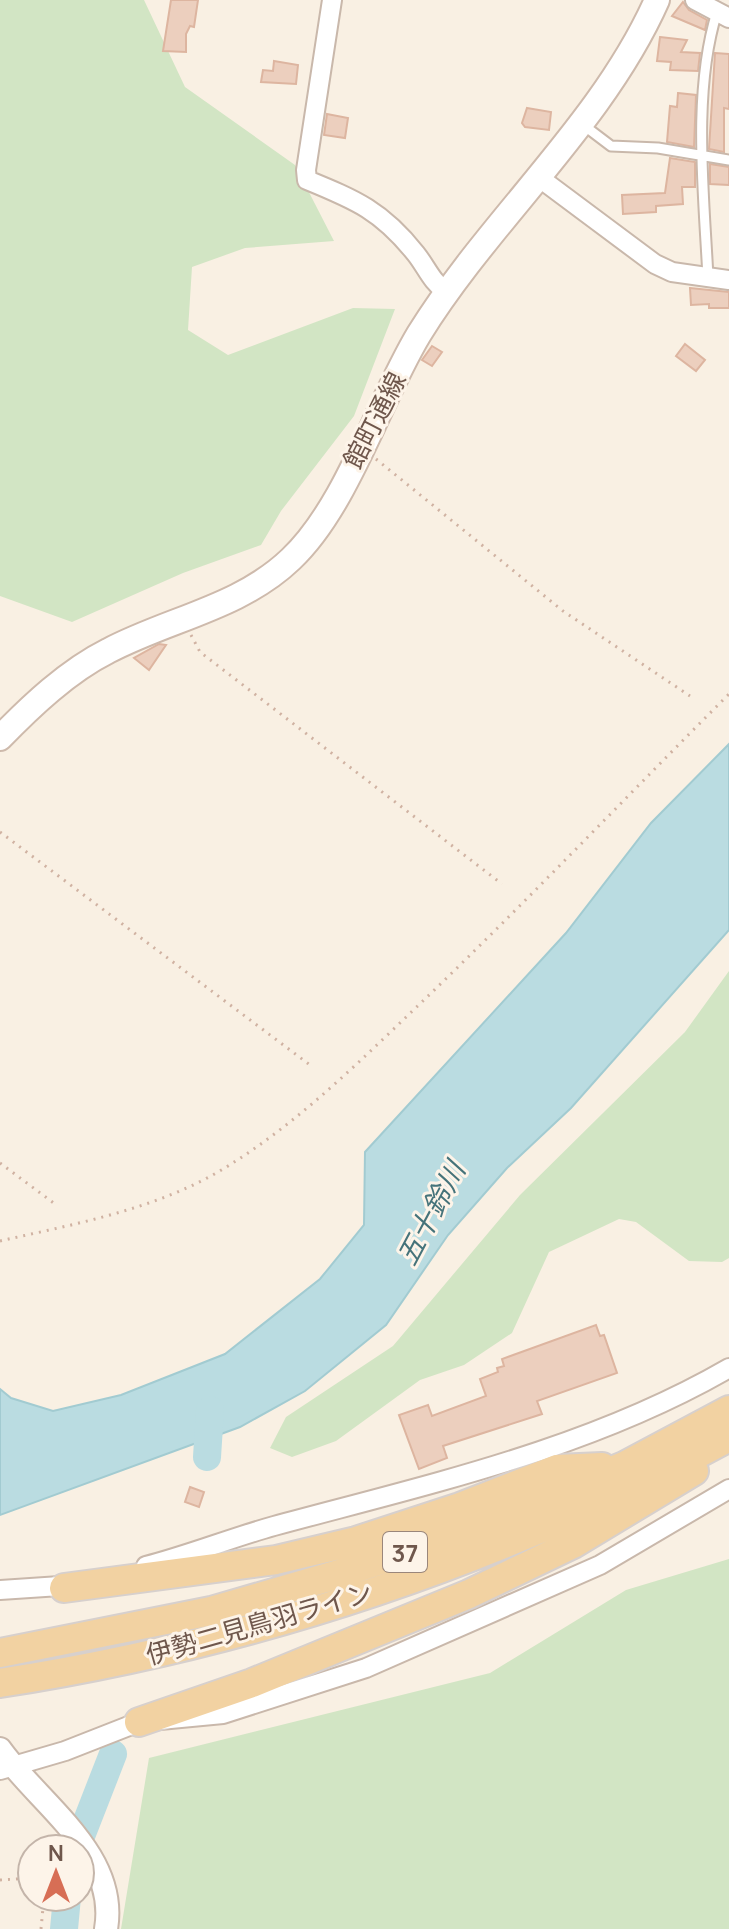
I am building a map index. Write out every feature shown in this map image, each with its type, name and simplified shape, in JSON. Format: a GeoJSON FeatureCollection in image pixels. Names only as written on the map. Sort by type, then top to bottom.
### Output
{"type":"FeatureCollection","features":[{"type":"Feature","properties":{"kind":"main road","name":"館町通線"},"geometry":{"type":"LineString","coordinates":[[0,738],[86,664],[106,651],[232,600],[291,559],[314,532],[400,367],[447,293],[619,71],[657,0]]}},
{"type":"Feature","properties":{"kind":"main road","name":"伊勢二見鳥羽ライン"},"geometry":{"type":"LineString","coordinates":[[0,1653],[211,1611],[339,1574],[464,1532],[624,1466],[729,1410]]}},
{"type":"Feature","properties":{"kind":"main road"},"geometry":{"type":"LineString","coordinates":[[139,1722],[281,1671],[469,1594],[573,1544],[701,1467],[727,1438]]}},
{"type":"Feature","properties":{"kind":"main road","name":"伊勢二見鳥羽ライン"},"geometry":{"type":"LineString","coordinates":[[0,1683],[71,1672],[206,1641],[348,1601],[485,1550],[599,1500],[727,1438]]}},
{"type":"Feature","properties":{"kind":"main road"},"geometry":{"type":"LineString","coordinates":[[64,1588],[276,1560],[356,1541],[460,1507],[557,1469],[624,1466]]}},
{"type":"Feature","properties":{"kind":"street"},"geometry":{"type":"LineString","coordinates":[[332,0],[307,180],[369,206],[417,255],[432,282],[447,293]]}},
{"type":"Feature","properties":{"kind":"street"},"geometry":{"type":"LineString","coordinates":[[695,0],[723,15]]}},
{"type":"Feature","properties":{"kind":"street"},"geometry":{"type":"LineString","coordinates":[[537,176],[655,264],[672,272],[729,280]]}},
{"type":"Feature","properties":{"kind":"street"},"geometry":{"type":"LineString","coordinates":[[0,1590],[64,1588],[272,1527],[447,1482],[582,1436],[729,1368]]}},
{"type":"Feature","properties":{"kind":"street"},"geometry":{"type":"LineString","coordinates":[[106,1929],[109,1899],[98,1868],[58,1815],[4,1762],[139,1722],[223,1714],[366,1668],[600,1565],[729,1489]]}},
{"type":"Feature","properties":{"kind":"lane"},"geometry":{"type":"LineString","coordinates":[[708,278],[702,154],[708,41],[723,15]]}},
{"type":"Feature","properties":{"kind":"lane"},"geometry":{"type":"LineString","coordinates":[[579,122],[611,146],[702,154],[729,160]]}},
{"type":"Feature","properties":{"kind":"path"},"geometry":{"type":"LineString","coordinates":[[361,447],[563,611],[690,696]]}},
{"type":"Feature","properties":{"kind":"path"},"geometry":{"type":"LineString","coordinates":[[182,618],[200,652],[502,884]]}},
{"type":"Feature","properties":{"kind":"path"},"geometry":{"type":"LineString","coordinates":[[0,1241],[159,1199],[221,1170],[261,1143],[357,1064],[729,694]]}},
{"type":"Feature","properties":{"kind":"path"},"geometry":{"type":"LineString","coordinates":[[0,832],[310,1065]]}},
{"type":"Feature","properties":{"kind":"path"},"geometry":{"type":"LineString","coordinates":[[0,1163],[55,1204]]}},
{"type":"Feature","properties":{"kind":"green space"},"geometry":{"type":"Polygon","coordinates":[[[0,0],[144,0],[185,87],[295,165],[334,241],[245,248],[192,267],[188,330],[228,355],[353,308],[395,309],[354,416],[281,511],[261,545],[183,573],[72,622],[0,596],[0,0]]]}},
{"type":"Feature","properties":{"kind":"green space"},"geometry":{"type":"Polygon","coordinates":[[[729,971],[729,1258],[722,1262],[689,1261],[636,1222],[619,1219],[549,1252],[512,1333],[464,1365],[420,1380],[336,1441],[292,1457],[270,1448],[286,1417],[393,1346],[520,1195],[685,1032],[729,971]]]}},
{"type":"Feature","properties":{"kind":"green space"},"geometry":{"type":"Polygon","coordinates":[[[729,1559],[729,1929],[121,1929],[149,1758],[490,1673],[626,1590],[729,1559]]]}},
{"type":"Feature","properties":{"kind":"water","name":"五十鈴川"},"geometry":{"type":"Polygon","coordinates":[[[729,744],[729,930],[571,1108],[507,1168],[448,1235],[386,1325],[305,1391],[240,1427],[0,1515],[0,1389],[11,1398],[53,1411],[121,1395],[225,1354],[320,1279],[364,1225],[365,1152],[566,933],[651,823],[729,744]]]}},
{"type":"Feature","properties":{"kind":"building"},"geometry":{"type":"Polygon","coordinates":[[[171,0],[198,0],[194,27],[190,26],[186,34],[186,52],[163,51],[171,0]]]}},
{"type":"Feature","properties":{"kind":"building"},"geometry":{"type":"Polygon","coordinates":[[[683,2],[689,10],[707,20],[705,30],[672,16],[683,2]]]}},
{"type":"Feature","properties":{"kind":"building"},"geometry":{"type":"Polygon","coordinates":[[[660,37],[687,40],[681,52],[700,53],[698,71],[670,70],[671,62],[657,61],[660,37]]]}},
{"type":"Feature","properties":{"kind":"building"},"geometry":{"type":"Polygon","coordinates":[[[715,53],[729,54],[729,109],[724,108],[724,152],[709,149],[715,53]]]}},
{"type":"Feature","properties":{"kind":"building"},"geometry":{"type":"Polygon","coordinates":[[[274,61],[298,65],[296,84],[261,82],[263,70],[273,71],[274,61]]]}},
{"type":"Feature","properties":{"kind":"building"},"geometry":{"type":"Polygon","coordinates":[[[678,93],[696,95],[694,147],[667,142],[670,106],[677,107],[678,93]]]}},
{"type":"Feature","properties":{"kind":"building"},"geometry":{"type":"Polygon","coordinates":[[[527,108],[551,112],[549,130],[525,127],[522,123],[527,108]]]}},
{"type":"Feature","properties":{"kind":"building"},"geometry":{"type":"Polygon","coordinates":[[[327,114],[348,118],[345,138],[324,135],[327,114]]]}},
{"type":"Feature","properties":{"kind":"building"},"geometry":{"type":"Polygon","coordinates":[[[670,158],[695,162],[695,187],[682,187],[683,204],[656,206],[656,212],[623,214],[622,195],[665,193],[670,158]]]}},
{"type":"Feature","properties":{"kind":"building"},"geometry":{"type":"Polygon","coordinates":[[[710,164],[729,167],[729,185],[710,184],[710,164]]]}},
{"type":"Feature","properties":{"kind":"building"},"geometry":{"type":"Polygon","coordinates":[[[690,288],[729,292],[729,308],[709,308],[709,304],[691,305],[690,288]]]}},
{"type":"Feature","properties":{"kind":"building"},"geometry":{"type":"Polygon","coordinates":[[[685,344],[705,360],[696,371],[676,356],[685,344]]]}},
{"type":"Feature","properties":{"kind":"building"},"geometry":{"type":"Polygon","coordinates":[[[432,346],[442,352],[432,366],[422,360],[432,346]]]}},
{"type":"Feature","properties":{"kind":"building"},"geometry":{"type":"Polygon","coordinates":[[[159,644],[166,645],[149,670],[134,658],[159,644]]]}},
{"type":"Feature","properties":{"kind":"building"},"geometry":{"type":"Polygon","coordinates":[[[596,1325],[600,1336],[604,1335],[617,1373],[537,1401],[542,1414],[443,1446],[447,1458],[419,1469],[399,1415],[428,1405],[432,1416],[486,1396],[480,1379],[498,1372],[497,1368],[504,1366],[502,1359],[596,1325]]]}},
{"type":"Feature","properties":{"kind":"building"},"geometry":{"type":"Polygon","coordinates":[[[190,1487],[204,1492],[199,1507],[185,1502],[190,1487]]]}},
{"type":"Feature","properties":{"kind":"waterway"},"geometry":{"type":"LineString","coordinates":[[207,1457],[210,1410]]}},
{"type":"Feature","properties":{"kind":"waterway"},"geometry":{"type":"LineString","coordinates":[[82,1833],[113,1754]]}},
{"type":"Feature","properties":{"kind":"waterway"},"geometry":{"type":"LineString","coordinates":[[64,1929],[66,1913]]}}]}
